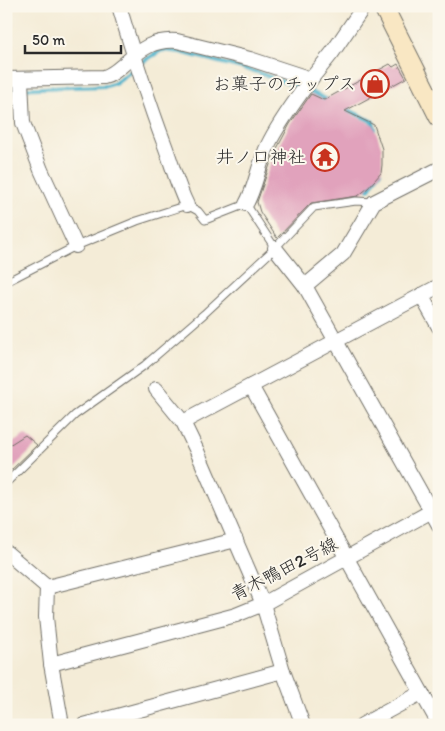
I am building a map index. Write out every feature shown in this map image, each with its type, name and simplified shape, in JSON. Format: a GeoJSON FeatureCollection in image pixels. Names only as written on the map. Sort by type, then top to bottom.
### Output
{"type":"FeatureCollection","features":[{"type":"Feature","properties":{"kind":"street"},"geometry":{"type":"LineString","coordinates":[[119,6],[140,77],[177,184],[187,205]]}},
{"type":"Feature","properties":{"kind":"street"},"geometry":{"type":"LineString","coordinates":[[246,204],[252,193],[258,169],[268,144],[311,79],[332,53],[364,6]]}},
{"type":"Feature","properties":{"kind":"street"},"geometry":{"type":"LineString","coordinates":[[383,6],[439,117]]}},
{"type":"Feature","properties":{"kind":"street"},"geometry":{"type":"LineString","coordinates":[[6,79],[110,76],[134,56],[156,42],[166,40],[250,59],[311,79]]}},
{"type":"Feature","properties":{"kind":"street"},"geometry":{"type":"LineString","coordinates":[[21,80],[23,123],[41,170],[76,246]]}},
{"type":"Feature","properties":{"kind":"street"},"geometry":{"type":"LineString","coordinates":[[305,286],[343,254],[374,202],[439,169]]}},
{"type":"Feature","properties":{"kind":"street"},"geometry":{"type":"LineString","coordinates":[[275,248],[305,286],[435,509],[439,525]]}},
{"type":"Feature","properties":{"kind":"street"},"geometry":{"type":"LineString","coordinates":[[183,422],[439,286]]}},
{"type":"Feature","properties":{"kind":"street"},"geometry":{"type":"LineString","coordinates":[[421,295],[439,327]]}},
{"type":"Feature","properties":{"kind":"street"},"geometry":{"type":"LineString","coordinates":[[251,386],[439,724]]}},
{"type":"Feature","properties":{"kind":"street"},"geometry":{"type":"LineString","coordinates":[[156,389],[183,422],[197,450],[263,604],[283,671],[302,725]]}},
{"type":"Feature","properties":{"kind":"street","name":"青木鴨田2号線"},"geometry":{"type":"LineString","coordinates":[[51,664],[236,615],[263,604],[435,509]]}},
{"type":"Feature","properties":{"kind":"street"},"geometry":{"type":"LineString","coordinates":[[47,587],[236,540]]}},
{"type":"Feature","properties":{"kind":"street"},"geometry":{"type":"LineString","coordinates":[[6,552],[47,587]]}},
{"type":"Feature","properties":{"kind":"street"},"geometry":{"type":"LineString","coordinates":[[47,587],[46,617],[51,664],[62,725]]}},
{"type":"Feature","properties":{"kind":"street"},"geometry":{"type":"LineString","coordinates":[[84,725],[283,671]]}},
{"type":"Feature","properties":{"kind":"street"},"geometry":{"type":"LineString","coordinates":[[362,725],[421,693]]}},
{"type":"Feature","properties":{"kind":"lane"},"geometry":{"type":"LineString","coordinates":[[6,483],[75,415],[145,365],[204,314],[275,248],[314,207],[356,201],[374,202]]}},
{"type":"Feature","properties":{"kind":"lane"},"geometry":{"type":"LineString","coordinates":[[6,282],[76,246],[137,221],[187,205],[198,211],[205,220],[246,204],[275,248]]}},
{"type":"Feature","properties":{"kind":"building","name":"井ノ口神社"},"geometry":{"type":"Polygon","coordinates":[[[390,64],[393,67],[398,64],[406,78],[345,111],[374,125],[382,149],[381,173],[358,196],[311,203],[277,238],[260,212],[257,202],[273,156],[290,124],[311,94],[324,100],[390,64]]]}},
{"type":"Feature","properties":{"kind":"building"},"geometry":{"type":"Polygon","coordinates":[[[25,435],[37,445],[6,475],[6,447],[25,435]]]}},
{"type":"Feature","properties":{"kind":"waterway"},"geometry":{"type":"LineString","coordinates":[[139,64],[162,50],[180,52],[257,72],[300,88]]}},
{"type":"Feature","properties":{"kind":"waterway"},"geometry":{"type":"LineString","coordinates":[[6,89],[107,86],[115,83],[134,69]]}},
{"type":"Feature","properties":{"kind":"waterway"},"geometry":{"type":"LineString","coordinates":[[307,90],[330,101]]}},
{"type":"Feature","properties":{"kind":"waterway"},"geometry":{"type":"LineString","coordinates":[[345,108],[373,122],[375,129]]}},
{"type":"Feature","properties":{"kind":"waterway"},"geometry":{"type":"LineString","coordinates":[[369,189],[380,172]]}},
{"type":"Feature","properties":{"kind":"place","name":"お菓子のチップス"},"geometry":{"type":"Point","coordinates":[375,84]}},
{"type":"Feature","properties":{"kind":"place","name":"井ノ口神社"},"geometry":{"type":"Point","coordinates":[325,157]}}]}
